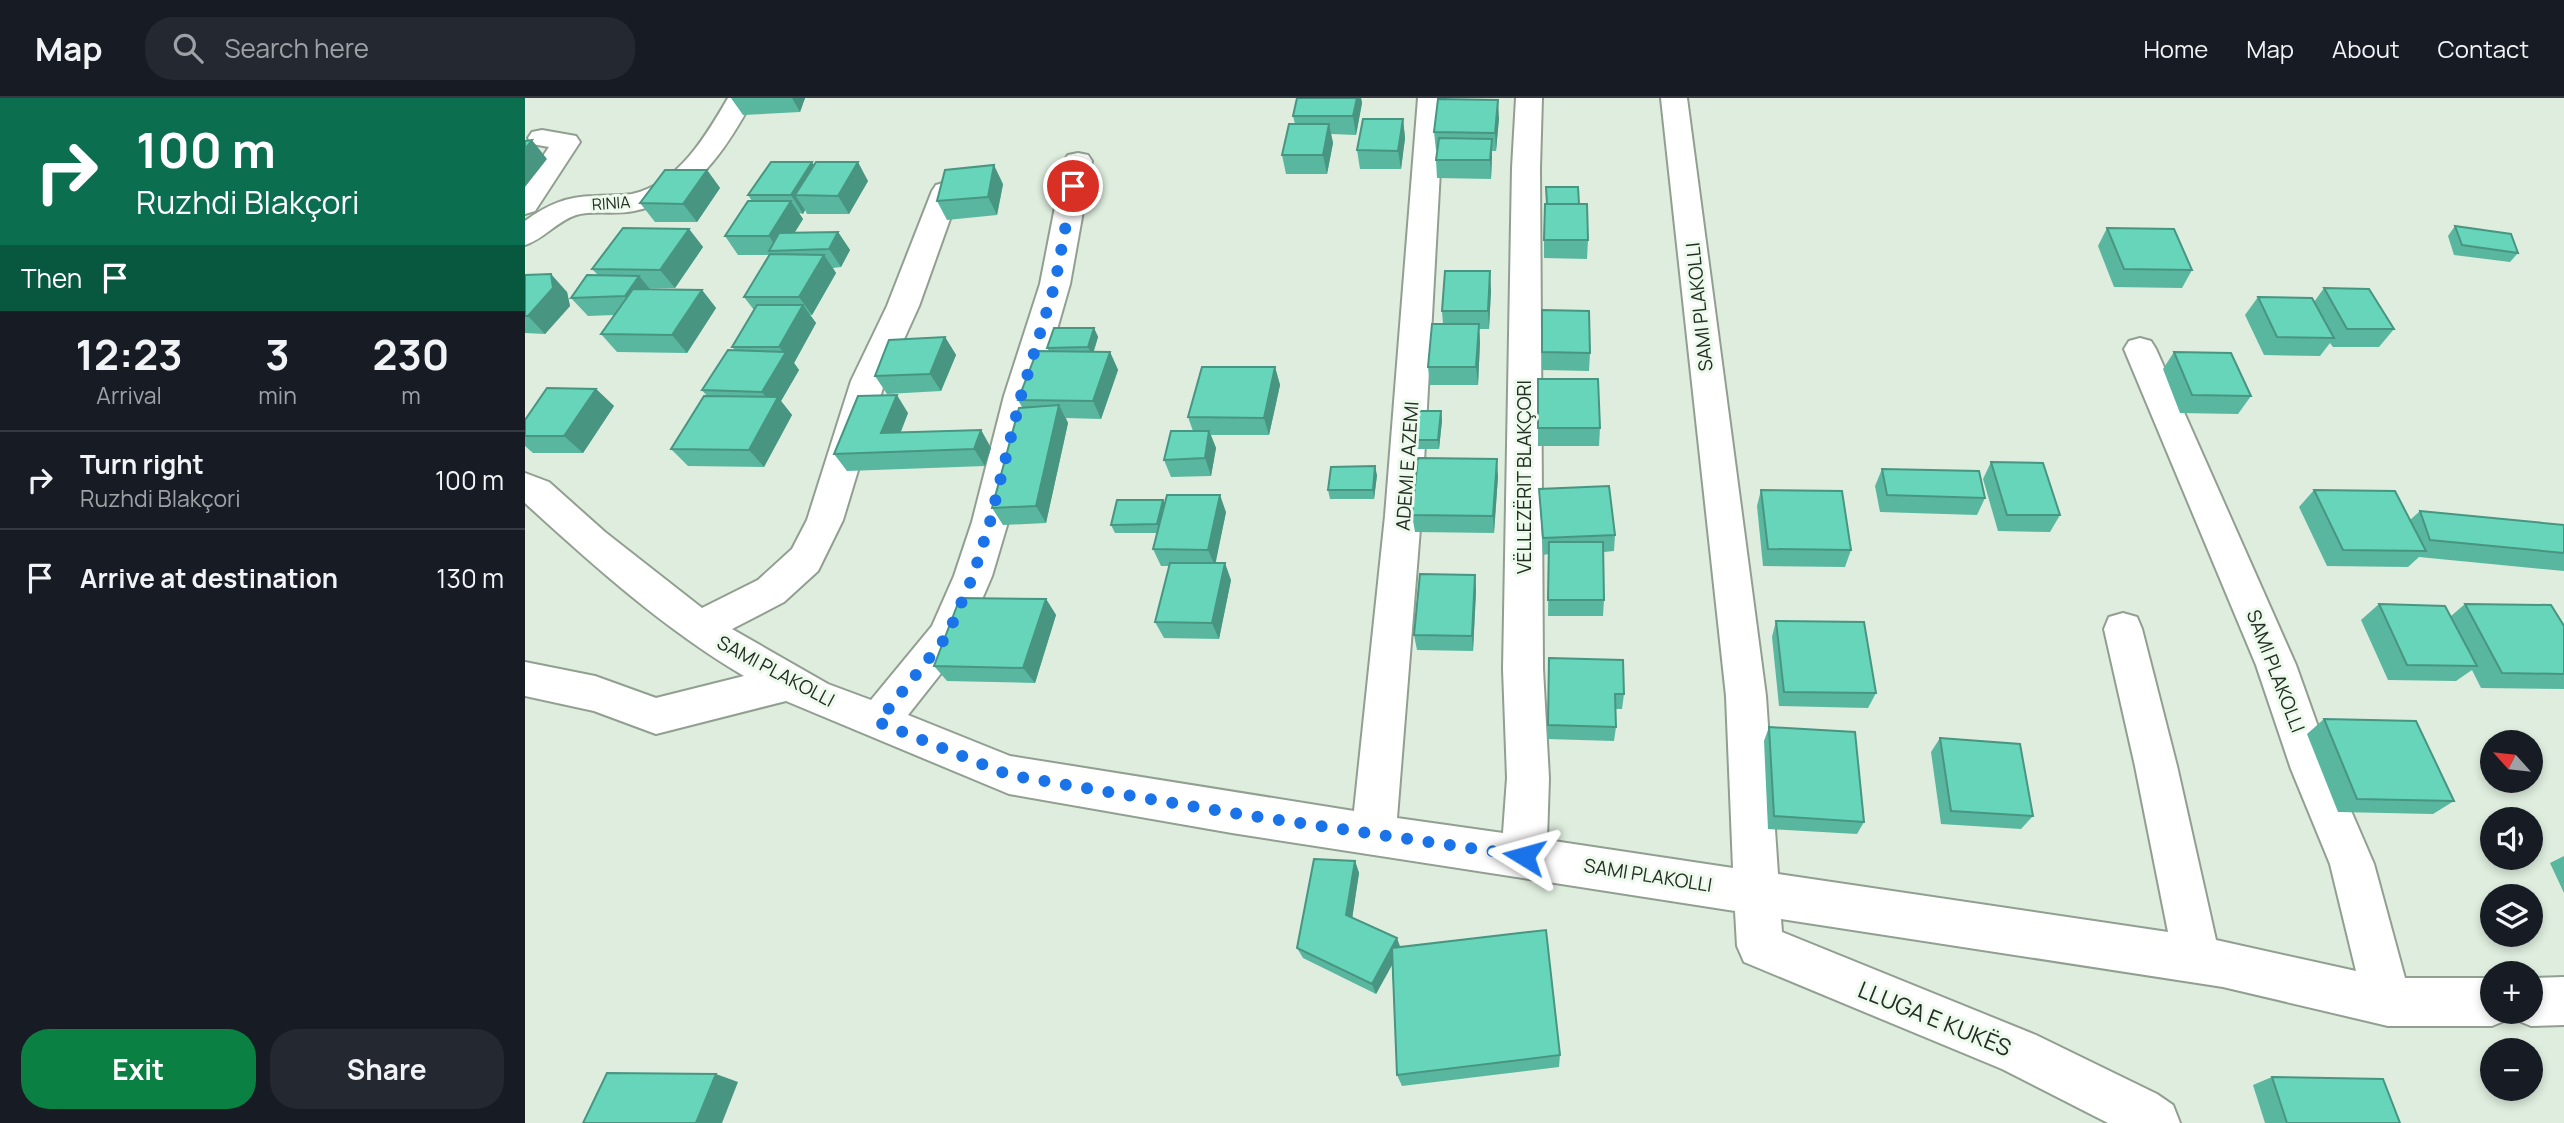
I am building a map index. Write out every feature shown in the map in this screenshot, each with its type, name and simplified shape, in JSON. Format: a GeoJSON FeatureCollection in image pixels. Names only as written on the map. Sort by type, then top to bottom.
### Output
{"type":"FeatureCollection","features":[{"type":"Feature","properties":{"kind":"street","name":"RINIA"},"geometry":{"type":"LineString","coordinates":[[525,235],[539,224],[573,206],[637,202],[668,189],[709,153],[741,98]]}},
{"type":"Feature","properties":{"kind":"street","name":"ADEMI E AZEMI"},"geometry":{"type":"LineString","coordinates":[[1374,834],[1403,516],[1431,98]]}},
{"type":"Feature","properties":{"kind":"street","name":"VËLLEZËRIT BLAKÇORI"},"geometry":{"type":"LineString","coordinates":[[1524,856],[1528,778],[1523,669],[1526,181],[1529,98]]}},
{"type":"Feature","properties":{"kind":"street","name":"SAMI PLAKOLLI"},"geometry":{"type":"LineString","coordinates":[[1674,98],[1746,696],[1756,892]]}},
{"type":"Feature","properties":{"kind":"street"},"geometry":{"type":"LineString","coordinates":[[525,205],[566,142],[542,138]]}},
{"type":"Feature","properties":{"kind":"street"},"geometry":{"type":"LineString","coordinates":[[878,722],[947,636],[973,576],[990,522],[1021,396],[1055,284],[1077,161]]}},
{"type":"Feature","properties":{"kind":"street","name":"SAMI PLAKOLLI"},"geometry":{"type":"LineString","coordinates":[[699,628],[771,591],[805,560],[825,520],[868,381],[903,306],[946,191]]}},
{"type":"Feature","properties":{"kind":"street","name":"SAMI PLAKOLLI"},"geometry":{"type":"LineString","coordinates":[[2140,349],[2276,665],[2312,769],[2352,864],[2388,1002]]}},
{"type":"Feature","properties":{"kind":"street","name":"SAMI PLAKOLLI"},"geometry":{"type":"LineString","coordinates":[[525,486],[536,492],[591,542],[699,628],[814,696],[1009,775],[1374,834],[2197,960],[2388,1002],[2480,1002]]}},
{"type":"Feature","properties":{"kind":"street"},"geometry":{"type":"LineString","coordinates":[[2123,629],[2154,753],[2197,960]]}},
{"type":"Feature","properties":{"kind":"street"},"geometry":{"type":"LineString","coordinates":[[525,680],[595,694],[656,716],[791,682]]}},
{"type":"Feature","properties":{"kind":"street","name":"LLUGA E KUKËS"},"geometry":{"type":"LineString","coordinates":[[1756,892],[1760,946],[2019,1052],[2139,1112],[2155,1123]]}},
{"type":"Feature","properties":{"kind":"street"},"geometry":{"type":"LineString","coordinates":[[2543,1002],[2564,1001]]}},
{"type":"Feature","properties":{"kind":"building"},"geometry":{"type":"Polygon","coordinates":[[[1297,98],[1357,98],[1353,116],[1293,116],[1297,98]]]}},
{"type":"Feature","properties":{"kind":"building"},"geometry":{"type":"Polygon","coordinates":[[[1438,99],[1498,100],[1495,133],[1434,132],[1438,99]]]}},
{"type":"Feature","properties":{"kind":"building"},"geometry":{"type":"Polygon","coordinates":[[[1363,119],[1403,119],[1398,151],[1357,150],[1363,119]]]}},
{"type":"Feature","properties":{"kind":"building"},"geometry":{"type":"Polygon","coordinates":[[[1289,124],[1329,124],[1323,155],[1282,155],[1289,124]]]}},
{"type":"Feature","properties":{"kind":"building"},"geometry":{"type":"Polygon","coordinates":[[[1439,138],[1492,139],[1490,160],[1436,160],[1439,138]]]}},
{"type":"Feature","properties":{"kind":"building"},"geometry":{"type":"Polygon","coordinates":[[[771,162],[812,162],[791,195],[748,195],[771,162]]]}},
{"type":"Feature","properties":{"kind":"building"},"geometry":{"type":"Polygon","coordinates":[[[816,162],[858,162],[838,196],[795,195],[816,162]]]}},
{"type":"Feature","properties":{"kind":"building"},"geometry":{"type":"Polygon","coordinates":[[[994,165],[988,197],[937,201],[945,170],[994,165]]]}},
{"type":"Feature","properties":{"kind":"building"},"geometry":{"type":"Polygon","coordinates":[[[665,170],[707,170],[683,204],[640,203],[665,170]]]}},
{"type":"Feature","properties":{"kind":"building"},"geometry":{"type":"Polygon","coordinates":[[[1546,187],[1578,187],[1579,204],[1547,204],[1546,187]]]}},
{"type":"Feature","properties":{"kind":"building"},"geometry":{"type":"Polygon","coordinates":[[[748,201],[791,201],[769,236],[725,236],[748,201]]]}},
{"type":"Feature","properties":{"kind":"building"},"geometry":{"type":"Polygon","coordinates":[[[1545,204],[1587,204],[1588,240],[1544,240],[1545,204]]]}},
{"type":"Feature","properties":{"kind":"building"},"geometry":{"type":"Polygon","coordinates":[[[2455,226],[2511,234],[2518,253],[2462,245],[2455,226]]]}},
{"type":"Feature","properties":{"kind":"building"},"geometry":{"type":"Polygon","coordinates":[[[623,228],[689,229],[660,270],[592,269],[623,228]]]}},
{"type":"Feature","properties":{"kind":"building"},"geometry":{"type":"Polygon","coordinates":[[[2107,228],[2174,229],[2192,270],[2124,269],[2107,228]]]}},
{"type":"Feature","properties":{"kind":"building"},"geometry":{"type":"Polygon","coordinates":[[[838,232],[829,249],[769,251],[779,233],[838,232]]]}},
{"type":"Feature","properties":{"kind":"building"},"geometry":{"type":"Polygon","coordinates":[[[770,254],[824,255],[799,297],[744,297],[770,254]]]}},
{"type":"Feature","properties":{"kind":"building"},"geometry":{"type":"Polygon","coordinates":[[[1445,271],[1490,271],[1488,311],[1442,311],[1445,271]]]}},
{"type":"Feature","properties":{"kind":"building"},"geometry":{"type":"Polygon","coordinates":[[[551,274],[553,288],[528,316],[525,316],[525,275],[551,274]]]}},
{"type":"Feature","properties":{"kind":"building"},"geometry":{"type":"Polygon","coordinates":[[[587,275],[639,276],[625,296],[571,298],[587,275]]]}},
{"type":"Feature","properties":{"kind":"building"},"geometry":{"type":"Polygon","coordinates":[[[2324,288],[2369,289],[2394,329],[2347,329],[2324,288]]]}},
{"type":"Feature","properties":{"kind":"building"},"geometry":{"type":"Polygon","coordinates":[[[633,289],[702,290],[672,335],[601,334],[633,289]]]}},
{"type":"Feature","properties":{"kind":"building"},"geometry":{"type":"Polygon","coordinates":[[[2258,297],[2312,298],[2334,338],[2277,337],[2258,297]]]}},
{"type":"Feature","properties":{"kind":"building"},"geometry":{"type":"Polygon","coordinates":[[[757,305],[803,305],[779,347],[732,347],[757,305]]]}},
{"type":"Feature","properties":{"kind":"building"},"geometry":{"type":"Polygon","coordinates":[[[1542,310],[1589,311],[1590,353],[1542,352],[1542,310]]]}},
{"type":"Feature","properties":{"kind":"building"},"geometry":{"type":"Polygon","coordinates":[[[1432,324],[1479,324],[1476,367],[1428,367],[1432,324]]]}},
{"type":"Feature","properties":{"kind":"building"},"geometry":{"type":"Polygon","coordinates":[[[1054,328],[1094,328],[1088,347],[1047,348],[1054,328]]]}},
{"type":"Feature","properties":{"kind":"building"},"geometry":{"type":"Polygon","coordinates":[[[945,337],[930,374],[875,376],[889,340],[945,337]]]}},
{"type":"Feature","properties":{"kind":"building"},"geometry":{"type":"Polygon","coordinates":[[[728,350],[786,352],[762,392],[702,390],[728,350]]]}},
{"type":"Feature","properties":{"kind":"building"},"geometry":{"type":"Polygon","coordinates":[[[1037,351],[1110,352],[1093,401],[1018,400],[1037,351]]]}},
{"type":"Feature","properties":{"kind":"building"},"geometry":{"type":"Polygon","coordinates":[[[2174,352],[2231,353],[2251,396],[2192,395],[2174,352]]]}},
{"type":"Feature","properties":{"kind":"building"},"geometry":{"type":"Polygon","coordinates":[[[1202,367],[1275,367],[1264,418],[1188,417],[1202,367]]]}},
{"type":"Feature","properties":{"kind":"building"},"geometry":{"type":"Polygon","coordinates":[[[1538,379],[1598,379],[1600,428],[1538,428],[1538,379]]]}},
{"type":"Feature","properties":{"kind":"building"},"geometry":{"type":"Polygon","coordinates":[[[547,388],[596,389],[564,436],[525,436],[525,420],[547,388]]]}},
{"type":"Feature","properties":{"kind":"building"},"geometry":{"type":"Polygon","coordinates":[[[897,395],[881,433],[981,430],[974,449],[834,454],[858,396],[897,395]]]}},
{"type":"Feature","properties":{"kind":"building"},"geometry":{"type":"Polygon","coordinates":[[[704,396],[778,397],[749,450],[671,449],[704,396]]]}},
{"type":"Feature","properties":{"kind":"building"},"geometry":{"type":"Polygon","coordinates":[[[1059,405],[1036,506],[992,508],[1019,408],[1059,405]]]}},
{"type":"Feature","properties":{"kind":"building"},"geometry":{"type":"Polygon","coordinates":[[[1416,411],[1441,411],[1438,440],[1413,440],[1416,411]]]}},
{"type":"Feature","properties":{"kind":"building"},"geometry":{"type":"Polygon","coordinates":[[[1171,431],[1209,431],[1205,458],[1164,460],[1171,431]]]}},
{"type":"Feature","properties":{"kind":"building"},"geometry":{"type":"Polygon","coordinates":[[[1418,458],[1497,459],[1493,516],[1412,515],[1418,458]]]}},
{"type":"Feature","properties":{"kind":"building"},"geometry":{"type":"Polygon","coordinates":[[[1991,462],[2043,463],[2060,515],[2007,515],[1991,462]]]}},
{"type":"Feature","properties":{"kind":"building"},"geometry":{"type":"Polygon","coordinates":[[[1375,466],[1373,490],[1328,490],[1331,467],[1375,466]]]}},
{"type":"Feature","properties":{"kind":"building"},"geometry":{"type":"Polygon","coordinates":[[[1882,469],[1979,471],[1985,498],[1887,495],[1882,469]]]}},
{"type":"Feature","properties":{"kind":"building"},"geometry":{"type":"Polygon","coordinates":[[[1609,486],[1615,535],[1543,538],[1539,489],[1609,486]]]}},
{"type":"Feature","properties":{"kind":"building"},"geometry":{"type":"Polygon","coordinates":[[[1761,490],[1842,491],[1851,550],[1768,549],[1761,490]]]}},
{"type":"Feature","properties":{"kind":"building"},"geometry":{"type":"Polygon","coordinates":[[[2314,490],[2395,491],[2426,551],[2343,550],[2314,490]]]}},
{"type":"Feature","properties":{"kind":"building"},"geometry":{"type":"Polygon","coordinates":[[[1167,495],[1220,495],[1208,550],[1153,549],[1167,495]]]}},
{"type":"Feature","properties":{"kind":"building"},"geometry":{"type":"Polygon","coordinates":[[[1117,500],[1163,500],[1157,524],[1111,525],[1117,500]]]}},
{"type":"Feature","properties":{"kind":"building"},"geometry":{"type":"Polygon","coordinates":[[[2420,511],[2564,525],[2564,553],[2430,540],[2420,511]]]}},
{"type":"Feature","properties":{"kind":"building"},"geometry":{"type":"Polygon","coordinates":[[[1549,542],[1603,542],[1604,600],[1548,600],[1549,542]]]}},
{"type":"Feature","properties":{"kind":"building"},"geometry":{"type":"Polygon","coordinates":[[[1170,563],[1225,563],[1212,623],[1155,622],[1170,563]]]}},
{"type":"Feature","properties":{"kind":"building"},"geometry":{"type":"Polygon","coordinates":[[[1420,574],[1475,575],[1472,636],[1414,635],[1420,574]]]}},
{"type":"Feature","properties":{"kind":"building"},"geometry":{"type":"Polygon","coordinates":[[[960,598],[1046,599],[1023,668],[934,666],[960,598]]]}},
{"type":"Feature","properties":{"kind":"building"},"geometry":{"type":"Polygon","coordinates":[[[2379,604],[2445,606],[2477,666],[2407,665],[2379,604]]]}},
{"type":"Feature","properties":{"kind":"building"},"geometry":{"type":"Polygon","coordinates":[[[2465,604],[2551,605],[2564,626],[2564,674],[2502,673],[2465,604]]]}},
{"type":"Feature","properties":{"kind":"building"},"geometry":{"type":"Polygon","coordinates":[[[1776,621],[1864,622],[1876,693],[1784,692],[1776,621]]]}},
{"type":"Feature","properties":{"kind":"building"},"geometry":{"type":"Polygon","coordinates":[[[1549,658],[1623,660],[1624,694],[1615,694],[1616,727],[1548,725],[1549,658]]]}},
{"type":"Feature","properties":{"kind":"building"},"geometry":{"type":"Polygon","coordinates":[[[2324,719],[2416,721],[2454,801],[2357,799],[2324,719]]]}},
{"type":"Feature","properties":{"kind":"building"},"geometry":{"type":"Polygon","coordinates":[[[1769,727],[1855,732],[1864,822],[1774,816],[1769,727]]]}},
{"type":"Feature","properties":{"kind":"building"},"geometry":{"type":"Polygon","coordinates":[[[1940,738],[2020,744],[2033,816],[1951,811],[1940,738]]]}},
{"type":"Feature","properties":{"kind":"building"},"geometry":{"type":"Polygon","coordinates":[[[1314,859],[1355,861],[1346,915],[1397,938],[1372,984],[1297,948],[1314,859]]]}},
{"type":"Feature","properties":{"kind":"building"},"geometry":{"type":"Polygon","coordinates":[[[1546,930],[1560,1055],[1397,1075],[1392,948],[1546,930]]]}},
{"type":"Feature","properties":{"kind":"building"},"geometry":{"type":"Polygon","coordinates":[[[607,1073],[716,1074],[696,1123],[583,1123],[607,1073]]]}},
{"type":"Feature","properties":{"kind":"building"},"geometry":{"type":"Polygon","coordinates":[[[2272,1077],[2383,1079],[2400,1123],[2287,1123],[2272,1077]]]}},
{"type":"Feature","properties":{"kind":"route"},"geometry":{"type":"LineString","coordinates":[[1073,186],[1055,284],[1021,396],[990,522],[973,576],[947,636],[878,722],[1009,775],[1232,813],[1524,856]]}}]}
